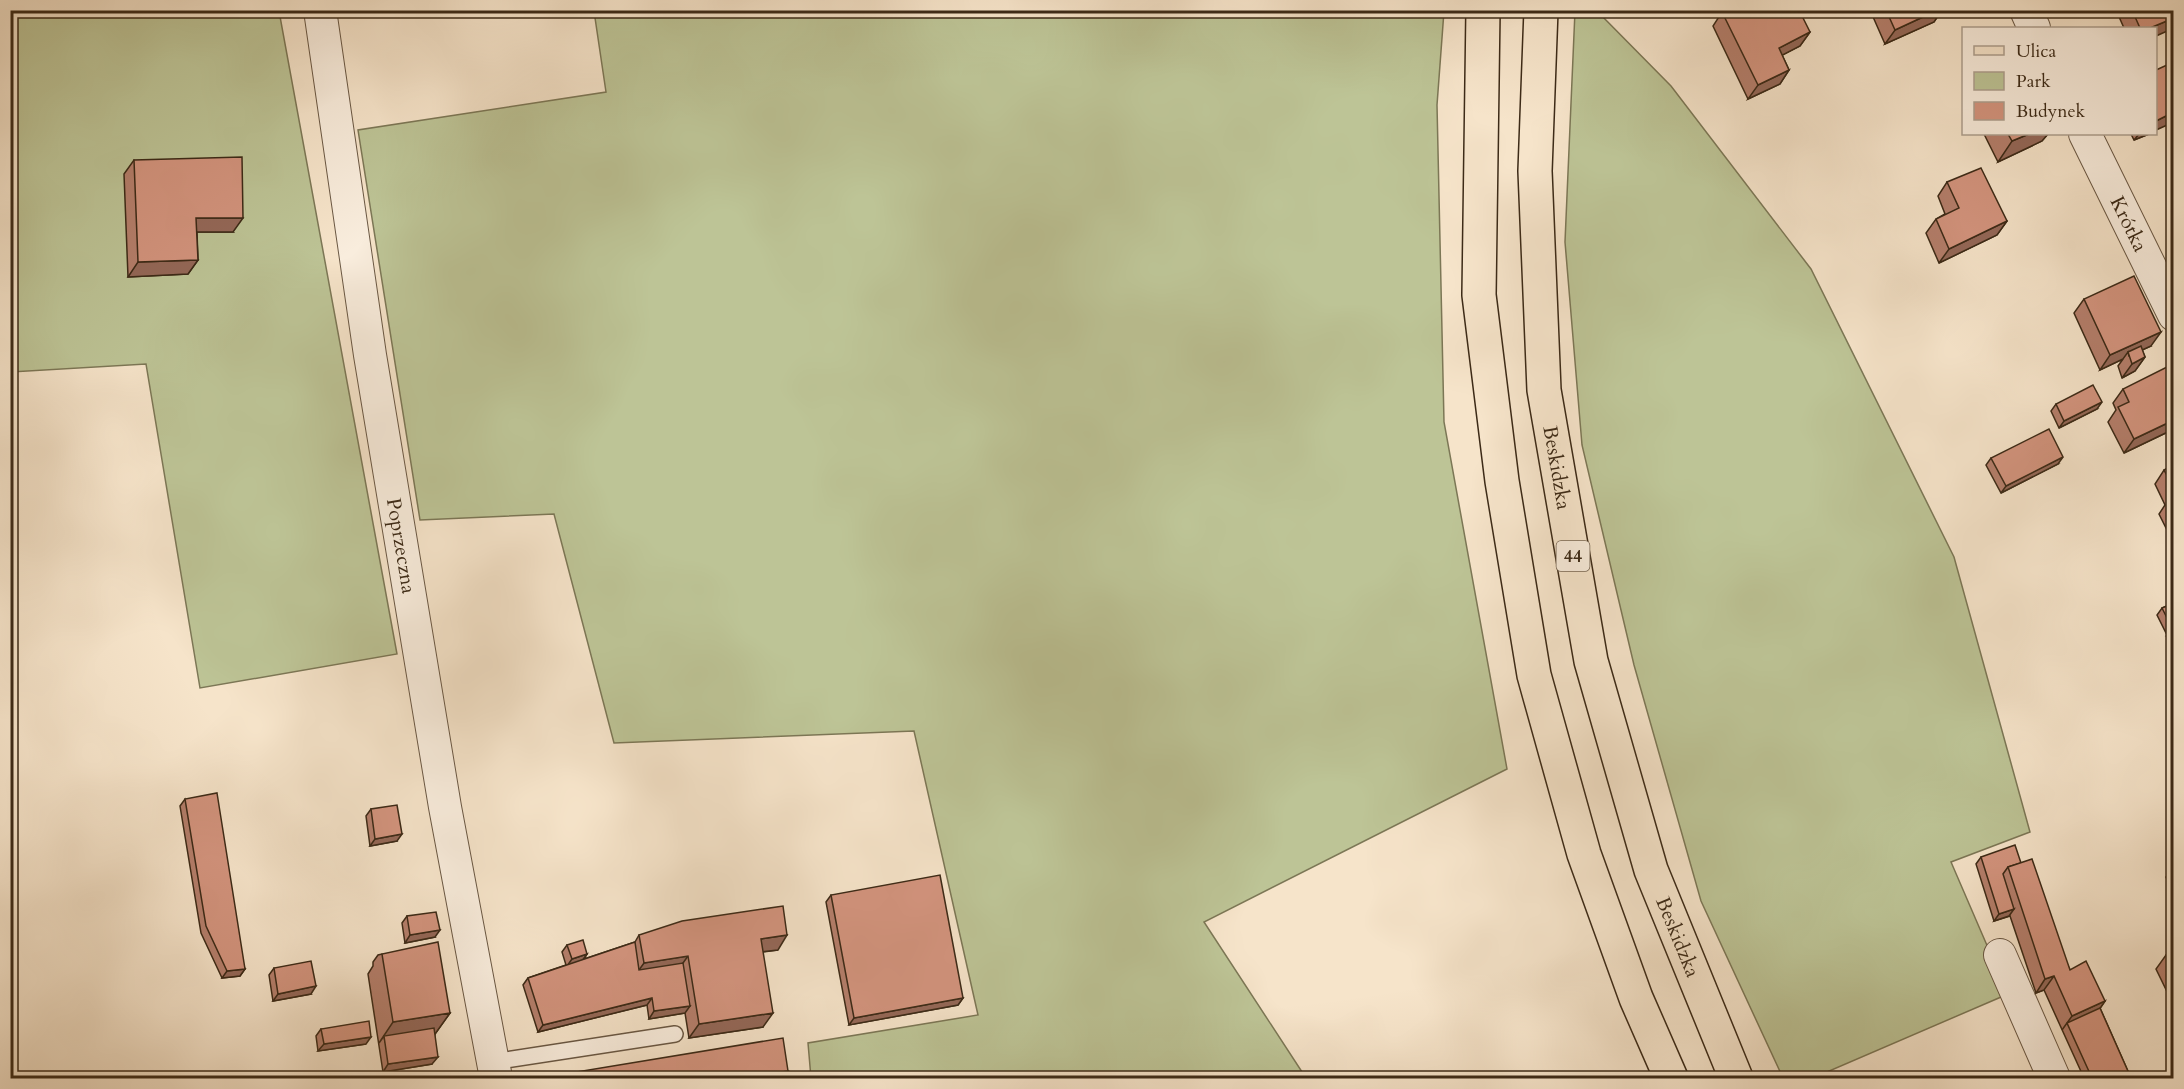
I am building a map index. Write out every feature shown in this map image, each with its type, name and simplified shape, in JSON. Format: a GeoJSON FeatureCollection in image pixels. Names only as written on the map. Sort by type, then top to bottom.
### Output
{"type":"FeatureCollection","features":[{"type":"Feature","properties":{"kind":"main road"},"geometry":{"type":"LineString","coordinates":[[1483,10],[1479,295],[1502,481],[1534,675],[1584,854],[1636,998],[1671,1078]]}},
{"type":"Feature","properties":{"kind":"main road","name":"Beskidzka"},"geometry":{"type":"LineString","coordinates":[[1541,10],[1534,171],[1544,390],[1591,661],[1650,870],[1736,1078]]}},
{"type":"Feature","properties":{"kind":"street","name":"Poprzeczna"},"geometry":{"type":"LineString","coordinates":[[320,10],[370,355],[445,807],[494,1070]]}},
{"type":"Feature","properties":{"kind":"street"},"geometry":{"type":"LineString","coordinates":[[2026,10],[2034,27]]}},
{"type":"Feature","properties":{"kind":"street","name":"Krótka"},"geometry":{"type":"LineString","coordinates":[[2085,135],[2174,315]]}},
{"type":"Feature","properties":{"kind":"street"},"geometry":{"type":"LineString","coordinates":[[2000,955],[2054,1078]]}},
{"type":"Feature","properties":{"kind":"lane"},"geometry":{"type":"LineString","coordinates":[[494,1070],[675,1034]]}},
{"type":"Feature","properties":{"kind":"green space"},"geometry":{"type":"Polygon","coordinates":[[[11,11],[279,11],[397,654],[200,688],[146,364],[11,372],[11,11]]]}},
{"type":"Feature","properties":{"kind":"green space"},"geometry":{"type":"Polygon","coordinates":[[[594,11],[1444,11],[1437,105],[1444,422],[1507,769],[1204,922],[1306,1078],[811,1078],[808,1043],[978,1015],[914,731],[614,743],[554,514],[420,520],[358,130],[606,92],[594,11]]]}},
{"type":"Feature","properties":{"kind":"green space"},"geometry":{"type":"Polygon","coordinates":[[[1575,11],[1597,11],[1671,86],[1811,269],[1954,557],[2030,832],[1951,862],[2008,994],[1813,1078],[1783,1078],[1701,901],[1634,665],[1582,445],[1565,242],[1575,11]]]}},
{"type":"Feature","properties":{"kind":"building"},"geometry":{"type":"Polygon","coordinates":[[[1725,10],[1799,10],[1810,32],[1779,48],[1789,70],[1758,85],[1722,12],[1725,10]]]}},
{"type":"Feature","properties":{"kind":"building"},"geometry":{"type":"Polygon","coordinates":[[[1886,10],[1938,10],[1895,30],[1886,10]]]}},
{"type":"Feature","properties":{"kind":"building"},"geometry":{"type":"Polygon","coordinates":[[[2132,10],[2174,10],[2174,18],[2152,27],[2140,27],[2132,10]]]}},
{"type":"Feature","properties":{"kind":"building"},"geometry":{"type":"Polygon","coordinates":[[[2167,65],[2174,80],[2174,112],[2157,120],[2157,70],[2167,65]]]}},
{"type":"Feature","properties":{"kind":"building"},"geometry":{"type":"Polygon","coordinates":[[[2009,135],[2027,135],[2012,141],[2009,135]]]}},
{"type":"Feature","properties":{"kind":"building"},"geometry":{"type":"Polygon","coordinates":[[[242,157],[243,218],[196,218],[198,260],[138,262],[134,160],[242,157]]]}},
{"type":"Feature","properties":{"kind":"building"},"geometry":{"type":"Polygon","coordinates":[[[1981,168],[2007,221],[1949,249],[1936,219],[1959,208],[1947,182],[1981,168]]]}},
{"type":"Feature","properties":{"kind":"building"},"geometry":{"type":"Polygon","coordinates":[[[2134,276],[2161,332],[2110,355],[2084,299],[2134,276]]]}},
{"type":"Feature","properties":{"kind":"building"},"geometry":{"type":"Polygon","coordinates":[[[2141,346],[2145,357],[2132,364],[2128,352],[2141,346]]]}},
{"type":"Feature","properties":{"kind":"building"},"geometry":{"type":"Polygon","coordinates":[[[2173,364],[2174,420],[2134,439],[2118,407],[2129,402],[2123,389],[2173,364]]]}},
{"type":"Feature","properties":{"kind":"building"},"geometry":{"type":"Polygon","coordinates":[[[2093,385],[2102,402],[2064,421],[2056,404],[2093,385]]]}},
{"type":"Feature","properties":{"kind":"building"},"geometry":{"type":"Polygon","coordinates":[[[2049,429],[2063,457],[2006,486],[1991,458],[2049,429]]]}},
{"type":"Feature","properties":{"kind":"building"},"geometry":{"type":"Polygon","coordinates":[[[2174,465],[2174,488],[2164,470],[2174,465]]]}},
{"type":"Feature","properties":{"kind":"building"},"geometry":{"type":"Polygon","coordinates":[[[2174,498],[2174,510],[2169,500],[2174,498]]]}},
{"type":"Feature","properties":{"kind":"building"},"geometry":{"type":"Polygon","coordinates":[[[2174,603],[2174,628],[2172,628],[2162,608],[2174,603]]]}},
{"type":"Feature","properties":{"kind":"building"},"geometry":{"type":"Polygon","coordinates":[[[217,793],[245,969],[227,971],[206,926],[185,799],[217,793]]]}},
{"type":"Feature","properties":{"kind":"building"},"geometry":{"type":"Polygon","coordinates":[[[397,805],[402,834],[375,839],[371,809],[397,805]]]}},
{"type":"Feature","properties":{"kind":"building"},"geometry":{"type":"Polygon","coordinates":[[[2015,845],[2021,863],[2008,867],[2003,874],[2014,909],[1999,914],[1981,857],[2015,845]]]}},
{"type":"Feature","properties":{"kind":"building"},"geometry":{"type":"Polygon","coordinates":[[[2032,859],[2070,970],[2086,961],[2105,1001],[2072,1016],[2054,976],[2045,979],[2008,867],[2032,859]]]}},
{"type":"Feature","properties":{"kind":"building"},"geometry":{"type":"Polygon","coordinates":[[[940,875],[963,998],[854,1018],[831,895],[940,875]]]}},
{"type":"Feature","properties":{"kind":"building"},"geometry":{"type":"Polygon","coordinates":[[[783,906],[787,935],[761,939],[773,1013],[699,1024],[688,956],[644,963],[639,935],[682,921],[783,906]]]}},
{"type":"Feature","properties":{"kind":"building"},"geometry":{"type":"Polygon","coordinates":[[[436,912],[440,930],[410,935],[407,916],[436,912]]]}},
{"type":"Feature","properties":{"kind":"building"},"geometry":{"type":"Polygon","coordinates":[[[583,940],[587,954],[572,959],[567,945],[583,940]]]}},
{"type":"Feature","properties":{"kind":"building"},"geometry":{"type":"Polygon","coordinates":[[[438,942],[450,1013],[393,1022],[382,954],[438,942]]]}},
{"type":"Feature","properties":{"kind":"building"},"geometry":{"type":"Polygon","coordinates":[[[635,942],[639,970],[683,963],[690,1006],[654,1011],[652,998],[543,1025],[528,978],[635,942]]]}},
{"type":"Feature","properties":{"kind":"building"},"geometry":{"type":"Polygon","coordinates":[[[2174,951],[2174,972],[2166,955],[2174,951]]]}},
{"type":"Feature","properties":{"kind":"building"},"geometry":{"type":"Polygon","coordinates":[[[311,961],[316,986],[278,994],[274,968],[311,961]]]}},
{"type":"Feature","properties":{"kind":"building"},"geometry":{"type":"Polygon","coordinates":[[[2100,1008],[2131,1078],[2092,1078],[2067,1023],[2100,1008]]]}},
{"type":"Feature","properties":{"kind":"building"},"geometry":{"type":"Polygon","coordinates":[[[369,1021],[371,1037],[324,1044],[321,1029],[369,1021]]]}},
{"type":"Feature","properties":{"kind":"building"},"geometry":{"type":"Polygon","coordinates":[[[434,1028],[438,1057],[388,1064],[384,1036],[434,1028]]]}},
{"type":"Feature","properties":{"kind":"building"},"geometry":{"type":"Polygon","coordinates":[[[783,1038],[788,1071],[743,1078],[559,1078],[558,1075],[783,1038]]]}}]}
